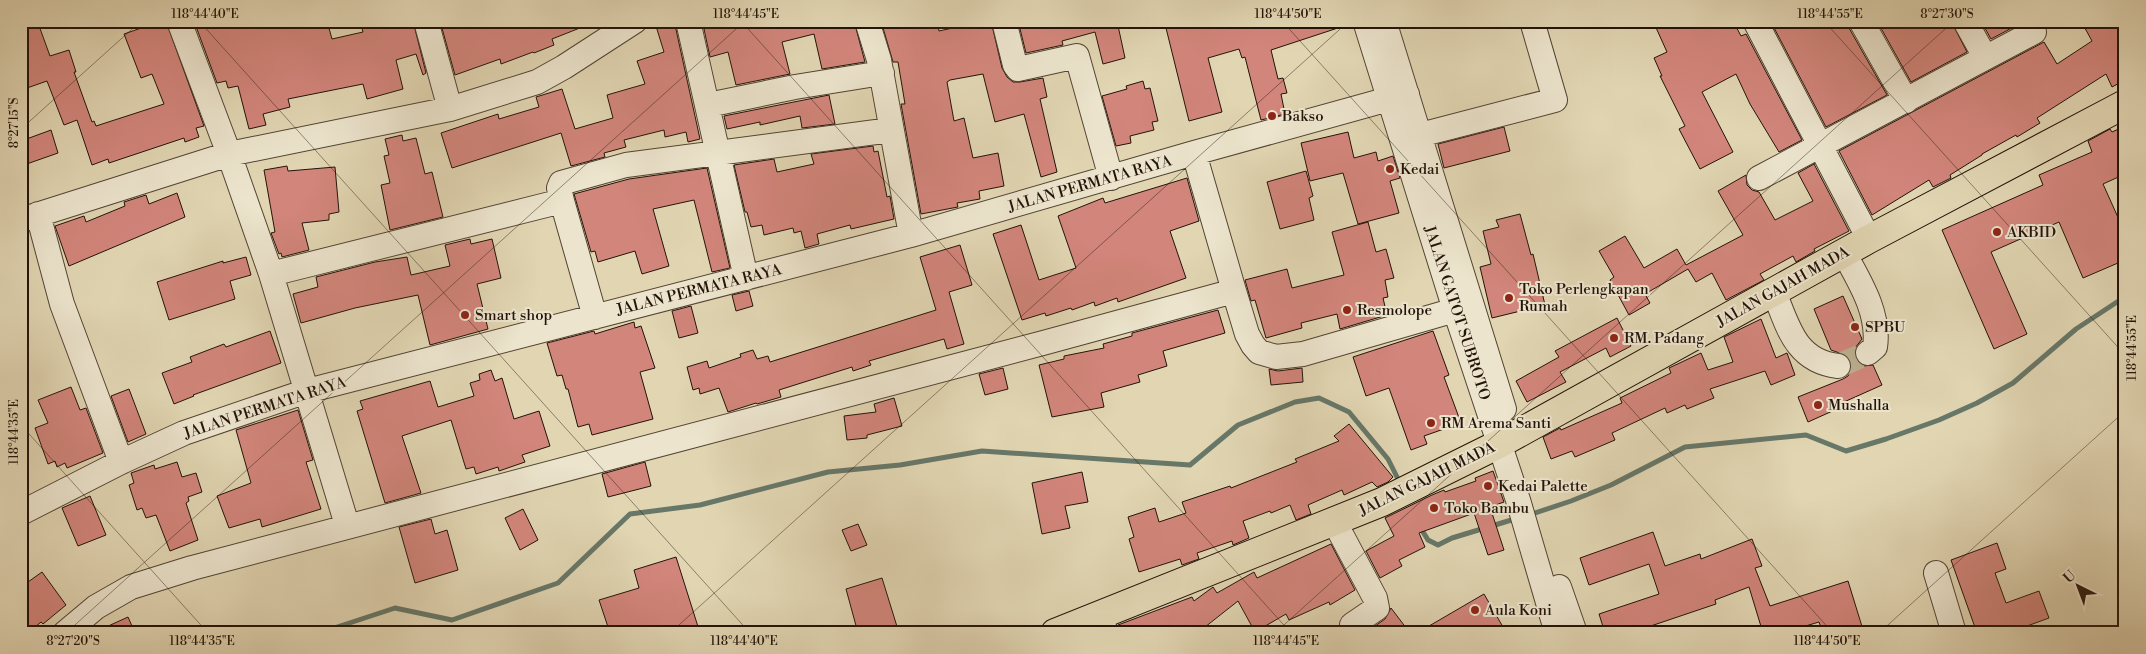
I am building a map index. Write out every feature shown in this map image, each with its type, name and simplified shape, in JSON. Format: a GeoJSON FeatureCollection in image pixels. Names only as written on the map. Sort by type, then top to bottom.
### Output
{"type":"FeatureCollection","features":[{"type":"Feature","properties":{"kind":"main road","name":"JALAN GAJAH MADA"},"geometry":{"type":"LineString","coordinates":[[1055,633],[1103,624],[1334,521],[1382,502],[1506,440],[1869,239],[2125,104]]}},
{"type":"Feature","properties":{"kind":"street"},"geometry":{"type":"LineString","coordinates":[[179,21],[230,154],[271,274],[347,525]]}},
{"type":"Feature","properties":{"kind":"street"},"geometry":{"type":"LineString","coordinates":[[426,21],[450,110]]}},
{"type":"Feature","properties":{"kind":"street"},"geometry":{"type":"LineString","coordinates":[[121,462],[30,217],[230,154],[450,110],[537,82],[564,67],[635,21]]}},
{"type":"Feature","properties":{"kind":"street"},"geometry":{"type":"LineString","coordinates":[[688,21],[746,278]]}},
{"type":"Feature","properties":{"kind":"street"},"geometry":{"type":"LineString","coordinates":[[867,21],[882,73],[911,235]]}},
{"type":"Feature","properties":{"kind":"street"},"geometry":{"type":"LineString","coordinates":[[1004,21],[1015,65],[1018,69],[1077,56],[1111,178]]}},
{"type":"Feature","properties":{"kind":"street","name":"JALAN GATOT SUBROTO"},"geometry":{"type":"LineString","coordinates":[[1365,21],[1398,96],[1420,135],[1506,440],[1525,499],[1557,633]]}},
{"type":"Feature","properties":{"kind":"street","name":"JALAN GATOT SUBROTO"},"geometry":{"type":"LineString","coordinates":[[1384,21],[1398,96],[1455,310],[1506,440]]}},
{"type":"Feature","properties":{"kind":"street"},"geometry":{"type":"LineString","coordinates":[[1420,135],[1554,100],[1532,21]]}},
{"type":"Feature","properties":{"kind":"street"},"geometry":{"type":"LineString","coordinates":[[1755,21],[1869,239]]}},
{"type":"Feature","properties":{"kind":"street"},"geometry":{"type":"LineString","coordinates":[[1861,21],[1906,101]]}},
{"type":"Feature","properties":{"kind":"street"},"geometry":{"type":"LineString","coordinates":[[1965,21],[1985,57]]}},
{"type":"Feature","properties":{"kind":"street"},"geometry":{"type":"LineString","coordinates":[[1759,178],[2034,32]]}},
{"type":"Feature","properties":{"kind":"street"},"geometry":{"type":"LineString","coordinates":[[708,105],[795,86],[882,73]]}},
{"type":"Feature","properties":{"kind":"street","name":"JALAN PERMATA RAYA"},"geometry":{"type":"LineString","coordinates":[[21,513],[121,462],[184,433],[307,391],[911,235],[1398,96]]}},
{"type":"Feature","properties":{"kind":"street"},"geometry":{"type":"LineString","coordinates":[[595,317],[562,201],[559,188],[561,183],[626,164],[891,130]]}},
{"type":"Feature","properties":{"kind":"street"},"geometry":{"type":"LineString","coordinates":[[1194,153],[1247,334],[1259,352],[1276,357],[1303,354],[1455,310]]}},
{"type":"Feature","properties":{"kind":"street"},"geometry":{"type":"LineString","coordinates":[[271,274],[562,201]]}},
{"type":"Feature","properties":{"kind":"street"},"geometry":{"type":"LineString","coordinates":[[1844,254],[1858,278],[1875,321],[1877,336],[1875,347],[1868,353]]}},
{"type":"Feature","properties":{"kind":"street"},"geometry":{"type":"LineString","coordinates":[[66,633],[96,607],[131,587],[192,568],[347,525],[1043,343],[1234,291]]}},
{"type":"Feature","properties":{"kind":"street"},"geometry":{"type":"LineString","coordinates":[[1774,292],[1800,348],[1817,361],[1838,366]]}},
{"type":"Feature","properties":{"kind":"street"},"geometry":{"type":"LineString","coordinates":[[1334,521],[1375,598],[1377,608],[1352,625],[1355,633]]}},
{"type":"Feature","properties":{"kind":"street","name":"JALAN GATOT SUBROTO"},"geometry":{"type":"LineString","coordinates":[[1535,536],[1575,633]]}},
{"type":"Feature","properties":{"kind":"street"},"geometry":{"type":"LineString","coordinates":[[1936,573],[1954,633]]}},
{"type":"Feature","properties":{"kind":"building"},"geometry":{"type":"Polygon","coordinates":[[[142,21],[166,21],[204,126],[196,128],[199,137],[185,142],[184,138],[109,163],[108,159],[92,165],[77,120],[64,125],[47,81],[27,88],[21,69],[21,28],[38,23],[50,56],[69,50],[76,72],[74,72],[92,122],[94,121],[96,126],[164,104],[152,74],[141,78],[124,34],[144,27],[142,21]]]}},
{"type":"Feature","properties":{"kind":"building"},"geometry":{"type":"Polygon","coordinates":[[[194,21],[327,21],[332,39],[363,32],[360,21],[413,21],[426,73],[423,75],[416,54],[396,60],[403,89],[367,99],[363,84],[288,99],[290,107],[263,114],[266,125],[249,129],[238,86],[228,88],[226,81],[217,83],[194,21]]]}},
{"type":"Feature","properties":{"kind":"building"},"geometry":{"type":"Polygon","coordinates":[[[440,21],[503,21],[505,28],[521,21],[595,22],[552,39],[554,45],[534,53],[501,64],[500,59],[455,75],[440,21]]]}},
{"type":"Feature","properties":{"kind":"building"},"geometry":{"type":"Polygon","coordinates":[[[729,21],[854,21],[865,62],[822,69],[814,34],[782,42],[790,74],[736,85],[728,52],[710,57],[704,29],[729,21]]]}},
{"type":"Feature","properties":{"kind":"building"},"geometry":{"type":"Polygon","coordinates":[[[881,21],[937,21],[939,31],[975,23],[974,21],[991,21],[1002,68],[1007,77],[1013,82],[1043,78],[1047,97],[1040,99],[1057,172],[1041,177],[1024,114],[995,122],[983,74],[950,80],[947,82],[954,121],[964,118],[973,158],[998,153],[1004,186],[979,191],[980,199],[957,203],[958,207],[921,214],[901,104],[905,104],[898,62],[893,62],[881,21]]]}},
{"type":"Feature","properties":{"kind":"building"},"geometry":{"type":"Polygon","coordinates":[[[1018,21],[1117,21],[1125,58],[1103,64],[1095,32],[1062,41],[1063,45],[1026,53],[1018,21]]]}},
{"type":"Feature","properties":{"kind":"building"},"geometry":{"type":"Polygon","coordinates":[[[1194,21],[1350,21],[1350,24],[1271,50],[1278,79],[1283,78],[1287,93],[1281,94],[1285,114],[1261,120],[1245,57],[1242,58],[1239,49],[1208,58],[1222,112],[1189,121],[1166,28],[1194,21]]]}},
{"type":"Feature","properties":{"kind":"building"},"geometry":{"type":"Polygon","coordinates":[[[1653,21],[1733,21],[1741,36],[1746,34],[1802,140],[1779,152],[1750,104],[1736,74],[1702,92],[1733,152],[1700,169],[1679,129],[1685,126],[1660,76],[1662,76],[1654,58],[1667,52],[1653,21]]]}},
{"type":"Feature","properties":{"kind":"building"},"geometry":{"type":"Polygon","coordinates":[[[1772,21],[1847,21],[1849,28],[1887,95],[1826,127],[1772,21]]]}},
{"type":"Feature","properties":{"kind":"building"},"geometry":{"type":"Polygon","coordinates":[[[1877,21],[1951,21],[1967,52],[1911,82],[1877,21]]]}},
{"type":"Feature","properties":{"kind":"building"},"geometry":{"type":"Polygon","coordinates":[[[1981,21],[2025,21],[1991,39],[1981,21]]]}},
{"type":"Feature","properties":{"kind":"building"},"geometry":{"type":"Polygon","coordinates":[[[2081,21],[2115,21],[2125,40],[2125,80],[2112,87],[2106,74],[2037,118],[2040,123],[2017,137],[2016,135],[1982,154],[1950,175],[1951,178],[1933,187],[1929,180],[1872,215],[1839,151],[2044,42],[2057,64],[2092,41],[2081,21]]]}},
{"type":"Feature","properties":{"kind":"building"},"geometry":{"type":"Polygon","coordinates":[[[669,22],[670,26],[675,25],[700,139],[688,142],[686,132],[665,137],[664,130],[624,140],[626,147],[604,153],[605,157],[571,166],[561,133],[452,168],[441,133],[498,114],[499,119],[539,107],[536,97],[562,89],[575,129],[613,118],[607,95],[645,84],[637,61],[664,52],[656,26],[669,22]]]}},
{"type":"Feature","properties":{"kind":"building"},"geometry":{"type":"Polygon","coordinates":[[[1143,81],[1145,89],[1150,88],[1158,121],[1152,122],[1154,130],[1130,136],[1131,143],[1116,146],[1102,96],[1127,89],[1126,86],[1143,81]]]}},
{"type":"Feature","properties":{"kind":"building"},"geometry":{"type":"Polygon","coordinates":[[[829,95],[835,124],[802,128],[800,116],[760,125],[760,122],[727,129],[724,116],[829,95]]]}},
{"type":"Feature","properties":{"kind":"building"},"geometry":{"type":"Polygon","coordinates":[[[2125,126],[2125,174],[2103,184],[2125,233],[2125,260],[2083,278],[2059,222],[1991,252],[2027,334],[1994,349],[1942,230],[2043,185],[2039,175],[2092,152],[2088,141],[2110,129],[2112,132],[2125,126]]]}},
{"type":"Feature","properties":{"kind":"building"},"geometry":{"type":"Polygon","coordinates":[[[1504,127],[1510,151],[1444,168],[1438,144],[1504,127]]]}},
{"type":"Feature","properties":{"kind":"building"},"geometry":{"type":"Polygon","coordinates":[[[51,130],[58,153],[21,166],[21,141],[51,130]]]}},
{"type":"Feature","properties":{"kind":"building"},"geometry":{"type":"Polygon","coordinates":[[[1348,132],[1354,158],[1376,152],[1378,161],[1393,156],[1400,178],[1390,181],[1399,213],[1358,224],[1343,173],[1310,181],[1301,143],[1348,132]]]}},
{"type":"Feature","properties":{"kind":"building"},"geometry":{"type":"Polygon","coordinates":[[[402,135],[403,141],[416,138],[425,174],[432,172],[443,217],[390,230],[381,185],[390,183],[384,156],[389,155],[385,139],[402,135]]]}},
{"type":"Feature","properties":{"kind":"building"},"geometry":{"type":"Polygon","coordinates":[[[873,146],[874,152],[878,151],[887,197],[890,196],[894,219],[851,229],[850,225],[817,234],[819,244],[805,248],[801,231],[794,233],[793,228],[764,235],[762,225],[751,227],[747,212],[745,212],[734,165],[774,159],[777,172],[814,164],[811,154],[873,146]]]}},
{"type":"Feature","properties":{"kind":"building"},"geometry":{"type":"Polygon","coordinates":[[[1814,164],[1849,231],[1814,249],[1815,251],[1796,262],[1793,256],[1760,274],[1764,280],[1726,300],[1712,273],[1696,282],[1688,269],[1645,294],[1650,303],[1629,315],[1610,280],[1614,277],[1599,251],[1625,236],[1644,268],[1677,249],[1686,265],[1743,235],[1718,191],[1746,175],[1747,185],[1752,190],[1759,192],[1775,220],[1813,201],[1798,173],[1814,164]]]}},
{"type":"Feature","properties":{"kind":"building"},"geometry":{"type":"Polygon","coordinates":[[[287,166],[288,171],[335,167],[339,212],[329,214],[329,220],[302,223],[309,250],[282,257],[271,233],[275,232],[264,170],[287,166]]]}},
{"type":"Feature","properties":{"kind":"building"},"geometry":{"type":"Polygon","coordinates":[[[707,168],[730,268],[712,272],[694,200],[653,209],[669,266],[642,274],[635,251],[598,262],[595,251],[591,252],[574,194],[629,179],[707,168]]]}},
{"type":"Feature","properties":{"kind":"building"},"geometry":{"type":"Polygon","coordinates":[[[1306,171],[1313,196],[1309,198],[1314,220],[1280,229],[1267,182],[1306,171]]]}},
{"type":"Feature","properties":{"kind":"building"},"geometry":{"type":"Polygon","coordinates":[[[1187,178],[1199,221],[1170,231],[1186,278],[1118,302],[1117,298],[1095,306],[1094,302],[1072,310],[1071,308],[1046,316],[1045,313],[1022,320],[993,234],[1021,225],[1039,280],[1076,268],[1058,216],[1103,198],[1105,203],[1187,178]]]}},
{"type":"Feature","properties":{"kind":"building"},"geometry":{"type":"Polygon","coordinates":[[[177,193],[185,217],[69,266],[55,226],[84,216],[86,222],[125,206],[124,202],[146,195],[149,204],[177,193]]]}},
{"type":"Feature","properties":{"kind":"building"},"geometry":{"type":"Polygon","coordinates":[[[1520,214],[1531,255],[1533,254],[1545,305],[1492,318],[1480,267],[1491,264],[1483,231],[1499,227],[1496,220],[1520,214]]]}},
{"type":"Feature","properties":{"kind":"building"},"geometry":{"type":"Polygon","coordinates":[[[1368,222],[1376,252],[1386,249],[1394,278],[1385,280],[1388,297],[1383,298],[1387,315],[1340,329],[1337,314],[1301,323],[1302,328],[1266,338],[1255,300],[1251,301],[1245,280],[1287,269],[1292,288],[1344,275],[1332,232],[1368,222]]]}},
{"type":"Feature","properties":{"kind":"building"},"geometry":{"type":"Polygon","coordinates":[[[470,239],[471,244],[492,239],[501,278],[477,284],[488,329],[430,345],[418,295],[355,308],[301,323],[293,294],[318,287],[316,277],[375,262],[407,257],[411,275],[450,266],[445,245],[470,239]]]}},
{"type":"Feature","properties":{"kind":"building"},"geometry":{"type":"Polygon","coordinates":[[[960,245],[972,285],[949,292],[964,344],[947,349],[944,339],[869,361],[871,365],[853,371],[852,367],[779,390],[781,397],[728,412],[719,388],[700,394],[699,388],[693,390],[687,367],[707,361],[709,368],[741,357],[740,354],[753,350],[757,359],[768,356],[770,362],[936,310],[920,257],[960,245]]]}},
{"type":"Feature","properties":{"kind":"building"},"geometry":{"type":"Polygon","coordinates":[[[246,257],[251,275],[230,281],[235,299],[169,320],[157,282],[223,261],[223,263],[246,257]]]}},
{"type":"Feature","properties":{"kind":"building"},"geometry":{"type":"Polygon","coordinates":[[[749,291],[753,306],[736,311],[732,295],[749,291]]]}},
{"type":"Feature","properties":{"kind":"building"},"geometry":{"type":"Polygon","coordinates":[[[1843,296],[1862,339],[1855,348],[1857,362],[1863,366],[1873,365],[1882,385],[1835,406],[1837,409],[1808,422],[1798,397],[1843,379],[1848,376],[1851,369],[1851,362],[1848,356],[1831,350],[1814,309],[1843,296]]]}},
{"type":"Feature","properties":{"kind":"building"},"geometry":{"type":"Polygon","coordinates":[[[691,306],[698,333],[679,338],[672,311],[691,306]]]}},
{"type":"Feature","properties":{"kind":"building"},"geometry":{"type":"Polygon","coordinates":[[[1218,310],[1225,333],[1163,351],[1167,366],[1138,375],[1140,382],[1101,393],[1104,407],[1052,417],[1039,365],[1064,359],[1064,356],[1104,348],[1103,344],[1132,336],[1132,333],[1218,310]]]}},
{"type":"Feature","properties":{"kind":"building"},"geometry":{"type":"Polygon","coordinates":[[[1617,318],[1631,346],[1610,357],[1606,348],[1560,372],[1566,382],[1527,402],[1516,381],[1559,357],[1555,351],[1617,318]]]}},
{"type":"Feature","properties":{"kind":"building"},"geometry":{"type":"Polygon","coordinates":[[[1761,319],[1776,358],[1787,353],[1795,375],[1771,385],[1765,371],[1710,389],[1714,398],[1687,409],[1685,405],[1667,413],[1665,408],[1612,433],[1615,440],[1575,457],[1572,451],[1551,459],[1543,437],[1560,428],[1561,430],[1622,403],[1620,398],[1671,373],[1669,368],[1701,353],[1708,370],[1733,362],[1724,337],[1761,319]]]}},
{"type":"Feature","properties":{"kind":"building"},"geometry":{"type":"Polygon","coordinates":[[[634,322],[635,328],[641,326],[655,368],[640,372],[653,419],[592,435],[589,424],[578,427],[568,389],[566,389],[562,375],[557,376],[547,343],[594,331],[595,334],[634,322]]]}},
{"type":"Feature","properties":{"kind":"building"},"geometry":{"type":"Polygon","coordinates":[[[270,331],[281,363],[193,395],[174,404],[162,373],[192,362],[190,357],[224,344],[226,347],[270,331]]]}},
{"type":"Feature","properties":{"kind":"building"},"geometry":{"type":"Polygon","coordinates":[[[1433,331],[1449,375],[1444,377],[1461,423],[1424,436],[1427,444],[1411,450],[1389,388],[1366,396],[1353,357],[1433,331]]]}},
{"type":"Feature","properties":{"kind":"building"},"geometry":{"type":"Polygon","coordinates":[[[1003,368],[1008,389],[985,395],[979,374],[1003,368]]]}},
{"type":"Feature","properties":{"kind":"building"},"geometry":{"type":"Polygon","coordinates":[[[1302,368],[1303,382],[1271,385],[1269,369],[1278,371],[1302,368]]]}},
{"type":"Feature","properties":{"kind":"building"},"geometry":{"type":"Polygon","coordinates":[[[491,370],[495,381],[502,378],[514,419],[539,411],[550,446],[522,455],[525,462],[499,471],[498,467],[476,474],[474,467],[466,469],[451,420],[402,436],[421,493],[385,503],[357,411],[363,409],[360,401],[430,381],[438,407],[474,396],[470,383],[480,380],[479,374],[491,370]]]}},
{"type":"Feature","properties":{"kind":"building"},"geometry":{"type":"Polygon","coordinates":[[[71,387],[80,410],[86,408],[103,453],[67,468],[65,463],[57,467],[55,461],[48,464],[35,428],[48,423],[38,400],[71,387]]]}},
{"type":"Feature","properties":{"kind":"building"},"geometry":{"type":"Polygon","coordinates":[[[129,389],[146,434],[128,442],[111,396],[129,389]]]}},
{"type":"Feature","properties":{"kind":"building"},"geometry":{"type":"Polygon","coordinates":[[[894,398],[902,426],[867,435],[867,438],[847,440],[844,416],[876,412],[874,404],[894,398]]]}},
{"type":"Feature","properties":{"kind":"building"},"geometry":{"type":"Polygon","coordinates":[[[298,410],[313,460],[306,462],[321,509],[262,527],[260,519],[229,528],[217,496],[251,483],[236,430],[298,410]]]}},
{"type":"Feature","properties":{"kind":"building"},"geometry":{"type":"Polygon","coordinates":[[[1349,424],[1393,477],[1388,482],[1377,487],[1372,482],[1344,495],[1342,490],[1308,505],[1311,514],[1296,520],[1290,505],[1271,513],[1270,511],[1243,521],[1249,538],[1233,545],[1232,541],[1197,553],[1199,559],[1182,565],[1180,559],[1139,572],[1129,539],[1134,537],[1128,517],[1155,508],[1159,522],[1186,513],[1182,502],[1230,486],[1231,488],[1297,462],[1295,459],[1339,441],[1334,436],[1349,424]]]}},
{"type":"Feature","properties":{"kind":"building"},"geometry":{"type":"Polygon","coordinates":[[[177,462],[182,477],[196,473],[202,492],[188,497],[189,501],[186,503],[198,540],[170,551],[156,515],[146,518],[142,508],[137,510],[129,485],[134,483],[131,473],[154,465],[155,469],[177,462]]]}},
{"type":"Feature","properties":{"kind":"building"},"geometry":{"type":"Polygon","coordinates":[[[645,462],[651,486],[608,497],[602,474],[645,462]]]}},
{"type":"Feature","properties":{"kind":"building"},"geometry":{"type":"Polygon","coordinates":[[[1493,471],[1504,502],[1490,507],[1504,550],[1488,555],[1474,513],[1419,533],[1425,547],[1399,560],[1402,566],[1380,578],[1366,551],[1394,536],[1385,518],[1444,490],[1445,492],[1476,481],[1475,478],[1493,471]]]}},
{"type":"Feature","properties":{"kind":"building"},"geometry":{"type":"Polygon","coordinates":[[[1082,472],[1088,502],[1065,506],[1070,528],[1042,534],[1032,483],[1082,472]]]}},
{"type":"Feature","properties":{"kind":"building"},"geometry":{"type":"Polygon","coordinates":[[[90,496],[106,535],[78,546],[62,508],[90,496]]]}},
{"type":"Feature","properties":{"kind":"building"},"geometry":{"type":"Polygon","coordinates":[[[523,509],[538,540],[520,550],[505,518],[523,509]]]}},
{"type":"Feature","properties":{"kind":"building"},"geometry":{"type":"Polygon","coordinates":[[[431,519],[435,534],[447,530],[458,570],[415,583],[399,527],[431,519]]]}},
{"type":"Feature","properties":{"kind":"building"},"geometry":{"type":"Polygon","coordinates":[[[858,524],[867,545],[851,551],[842,530],[858,524]]]}},
{"type":"Feature","properties":{"kind":"building"},"geometry":{"type":"Polygon","coordinates":[[[1653,532],[1665,566],[1700,554],[1701,559],[1752,539],[1762,566],[1755,568],[1770,606],[1848,581],[1864,633],[1823,633],[1819,622],[1792,630],[1793,633],[1763,633],[1749,587],[1715,600],[1716,604],[1630,633],[1605,633],[1599,614],[1659,594],[1649,564],[1589,585],[1580,558],[1653,532]]]}},
{"type":"Feature","properties":{"kind":"building"},"geometry":{"type":"Polygon","coordinates":[[[1997,543],[2006,569],[1995,573],[2006,603],[2039,591],[2049,618],[2008,633],[1977,633],[1951,560],[1997,543]]]}},
{"type":"Feature","properties":{"kind":"building"},"geometry":{"type":"Polygon","coordinates":[[[1331,544],[1355,590],[1330,605],[1329,602],[1289,620],[1286,614],[1255,632],[1238,601],[1205,627],[1190,633],[1119,633],[1118,625],[1192,597],[1194,601],[1213,587],[1217,593],[1254,572],[1257,578],[1331,544]]]}},
{"type":"Feature","properties":{"kind":"building"},"geometry":{"type":"Polygon","coordinates":[[[676,557],[700,633],[610,633],[599,600],[639,588],[634,570],[676,557]]]}},
{"type":"Feature","properties":{"kind":"building"},"geometry":{"type":"Polygon","coordinates":[[[42,572],[66,605],[43,624],[41,622],[28,633],[21,633],[21,587],[42,572]]]}},
{"type":"Feature","properties":{"kind":"building"},"geometry":{"type":"Polygon","coordinates":[[[882,578],[899,633],[858,633],[846,589],[882,578]]]}},
{"type":"Feature","properties":{"kind":"building","name":"Aula Koni"},"geometry":{"type":"Polygon","coordinates":[[[1484,594],[1503,627],[1493,633],[1417,633],[1484,594]]]}},
{"type":"Feature","properties":{"kind":"building"},"geometry":{"type":"Polygon","coordinates":[[[1391,608],[1410,633],[1368,633],[1368,631],[1385,619],[1391,608]]]}},
{"type":"Feature","properties":{"kind":"building"},"geometry":{"type":"Polygon","coordinates":[[[128,617],[135,633],[93,633],[128,617]]]}},
{"type":"Feature","properties":{"kind":"waterway"},"geometry":{"type":"LineString","coordinates":[[1529,515],[1611,485],[1685,447],[1806,435],[1846,451],[1939,420],[1977,403],[2013,383],[2076,329],[2117,302],[2125,300]]}},
{"type":"Feature","properties":{"kind":"waterway"},"geometry":{"type":"LineString","coordinates":[[319,633],[395,608],[452,620],[558,583],[630,514],[700,505],[828,472],[900,465],[982,451],[1190,465],[1238,425],[1295,402],[1319,398],[1349,412],[1388,459],[1401,485]]}},
{"type":"Feature","properties":{"kind":"waterway"},"geometry":{"type":"LineString","coordinates":[[1420,527],[1428,540],[1438,545],[1452,538],[1518,518]]}},
{"type":"Feature","properties":{"kind":"tunnel"},"geometry":{"type":"LineString","coordinates":[[1838,366],[1868,353]]}},
{"type":"Feature","properties":{"kind":"place","name":"Bakso"},"geometry":{"type":"Point","coordinates":[1272,116]}},
{"type":"Feature","properties":{"kind":"place","name":"Kedai"},"geometry":{"type":"Point","coordinates":[1390,169]}},
{"type":"Feature","properties":{"kind":"place","name":"AKBID"},"geometry":{"type":"Point","coordinates":[1997,232]}},
{"type":"Feature","properties":{"kind":"place","name":"Toko Perlengkapan Rumah"},"geometry":{"type":"Point","coordinates":[1509,298]}},
{"type":"Feature","properties":{"kind":"place","name":"Resmolope"},"geometry":{"type":"Point","coordinates":[1347,310]}},
{"type":"Feature","properties":{"kind":"place","name":"Smart shop"},"geometry":{"type":"Point","coordinates":[465,315]}},
{"type":"Feature","properties":{"kind":"place","name":"SPBU"},"geometry":{"type":"Point","coordinates":[1855,327]}},
{"type":"Feature","properties":{"kind":"place","name":"RM. Padang"},"geometry":{"type":"Point","coordinates":[1614,338]}},
{"type":"Feature","properties":{"kind":"place","name":"Mushalla"},"geometry":{"type":"Point","coordinates":[1818,405]}},
{"type":"Feature","properties":{"kind":"place","name":"RM Arema Santi"},"geometry":{"type":"Point","coordinates":[1431,423]}},
{"type":"Feature","properties":{"kind":"place","name":"Kedai Palette"},"geometry":{"type":"Point","coordinates":[1488,486]}},
{"type":"Feature","properties":{"kind":"place","name":"Toko Bambu"},"geometry":{"type":"Point","coordinates":[1434,508]}},
{"type":"Feature","properties":{"kind":"place","name":"Aula Koni"},"geometry":{"type":"Point","coordinates":[1475,610]}}]}
